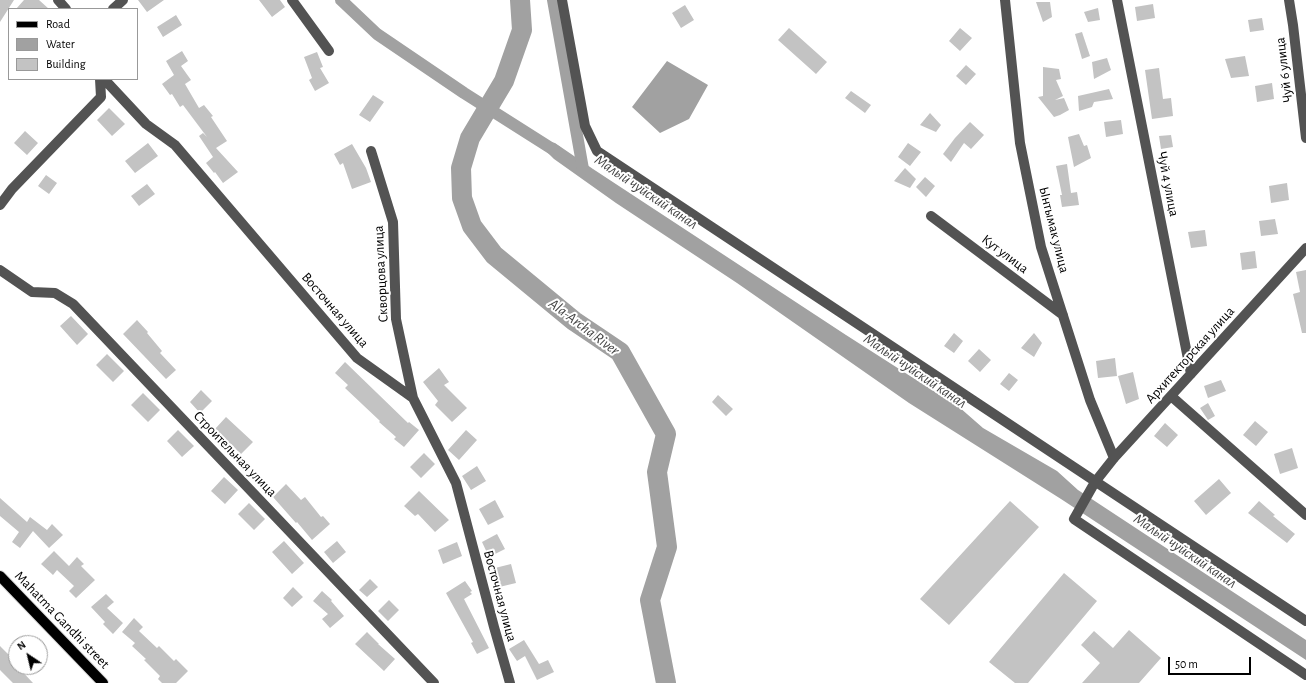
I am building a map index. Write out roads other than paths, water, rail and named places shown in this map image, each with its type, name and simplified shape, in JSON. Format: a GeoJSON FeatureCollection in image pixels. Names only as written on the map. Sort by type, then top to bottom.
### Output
{"type":"FeatureCollection","features":[{"type":"Feature","properties":{"kind":"main road","name":"Mahatma Gandhi street"},"geometry":{"type":"LineString","coordinates":[[0,576],[104,683]]}},
{"type":"Feature","properties":{"kind":"street"},"geometry":{"type":"LineString","coordinates":[[58,0],[65,8]]}},
{"type":"Feature","properties":{"kind":"street"},"geometry":{"type":"LineString","coordinates":[[114,8],[123,0]]}},
{"type":"Feature","properties":{"kind":"street"},"geometry":{"type":"LineString","coordinates":[[292,0],[329,51]]}},
{"type":"Feature","properties":{"kind":"street"},"geometry":{"type":"LineString","coordinates":[[562,0],[585,126],[598,151],[1306,621]]}},
{"type":"Feature","properties":{"kind":"street","name":"Ынтымак улица"},"geometry":{"type":"LineString","coordinates":[[1005,0],[1020,143],[1041,247],[1090,400],[1114,458]]}},
{"type":"Feature","properties":{"kind":"street","name":"Чуй 4 улица"},"geometry":{"type":"LineString","coordinates":[[1117,0],[1191,374]]}},
{"type":"Feature","properties":{"kind":"street","name":"Чуй 6 улица"},"geometry":{"type":"LineString","coordinates":[[1289,0],[1306,138]]}},
{"type":"Feature","properties":{"kind":"street"},"geometry":{"type":"LineString","coordinates":[[0,205],[12,189],[101,97],[100,80]]}},
{"type":"Feature","properties":{"kind":"street","name":"Восточная улица"},"geometry":{"type":"LineString","coordinates":[[105,80],[146,124],[175,145],[357,358],[413,398],[456,483],[510,683]]}},
{"type":"Feature","properties":{"kind":"street","name":"Скворцова улица"},"geometry":{"type":"LineString","coordinates":[[371,151],[393,222],[396,319],[413,398]]}},
{"type":"Feature","properties":{"kind":"street","name":"Кут улица"},"geometry":{"type":"LineString","coordinates":[[931,216],[1063,315]]}},
{"type":"Feature","properties":{"kind":"street","name":"Архитекторская улица"},"geometry":{"type":"LineString","coordinates":[[1306,248],[1114,458],[1096,482],[1074,519],[1306,676]]}},
{"type":"Feature","properties":{"kind":"street","name":"Строительная улица"},"geometry":{"type":"LineString","coordinates":[[0,270],[32,292],[55,293],[73,304],[434,683]]}},
{"type":"Feature","properties":{"kind":"street"},"geometry":{"type":"LineString","coordinates":[[1171,396],[1306,515]]}},
{"type":"Feature","properties":{"kind":"water"},"geometry":{"type":"Polygon","coordinates":[[[667,61],[708,85],[689,119],[660,133],[632,107],[667,61]]]}},
{"type":"Feature","properties":{"kind":"water"},"geometry":{"type":"Polygon","coordinates":[[[546,141],[555,143],[846,335],[959,407],[983,428],[1057,471],[1078,490],[1306,640],[1306,660],[1061,499],[909,403],[737,283],[616,203],[554,159],[542,147],[546,141]]]}},
{"type":"Feature","properties":{"kind":"waterway"},"geometry":{"type":"LineString","coordinates":[[341,0],[377,34],[464,93],[557,152]]}},
{"type":"Feature","properties":{"kind":"waterway","name":"Ala-Archa River"},"geometry":{"type":"LineString","coordinates":[[520,0],[522,30],[504,81],[470,138],[461,168],[462,198],[472,226],[494,255],[574,321],[620,352],[666,434],[657,472],[667,547],[650,600],[666,683]]}},
{"type":"Feature","properties":{"kind":"waterway"},"geometry":{"type":"LineString","coordinates":[[553,0],[583,169]]}},
{"type":"Feature","properties":{"kind":"water label","name":"Малый чуйский канал"},"geometry":{"type":"Point","coordinates":[646,192]}},
{"type":"Feature","properties":{"kind":"water label","name":"Малый чуйский канал"},"geometry":{"type":"Point","coordinates":[915,371]}},
{"type":"Feature","properties":{"kind":"water label","name":"Малый чуйский канал"},"geometry":{"type":"Point","coordinates":[1185,551]}}]}
